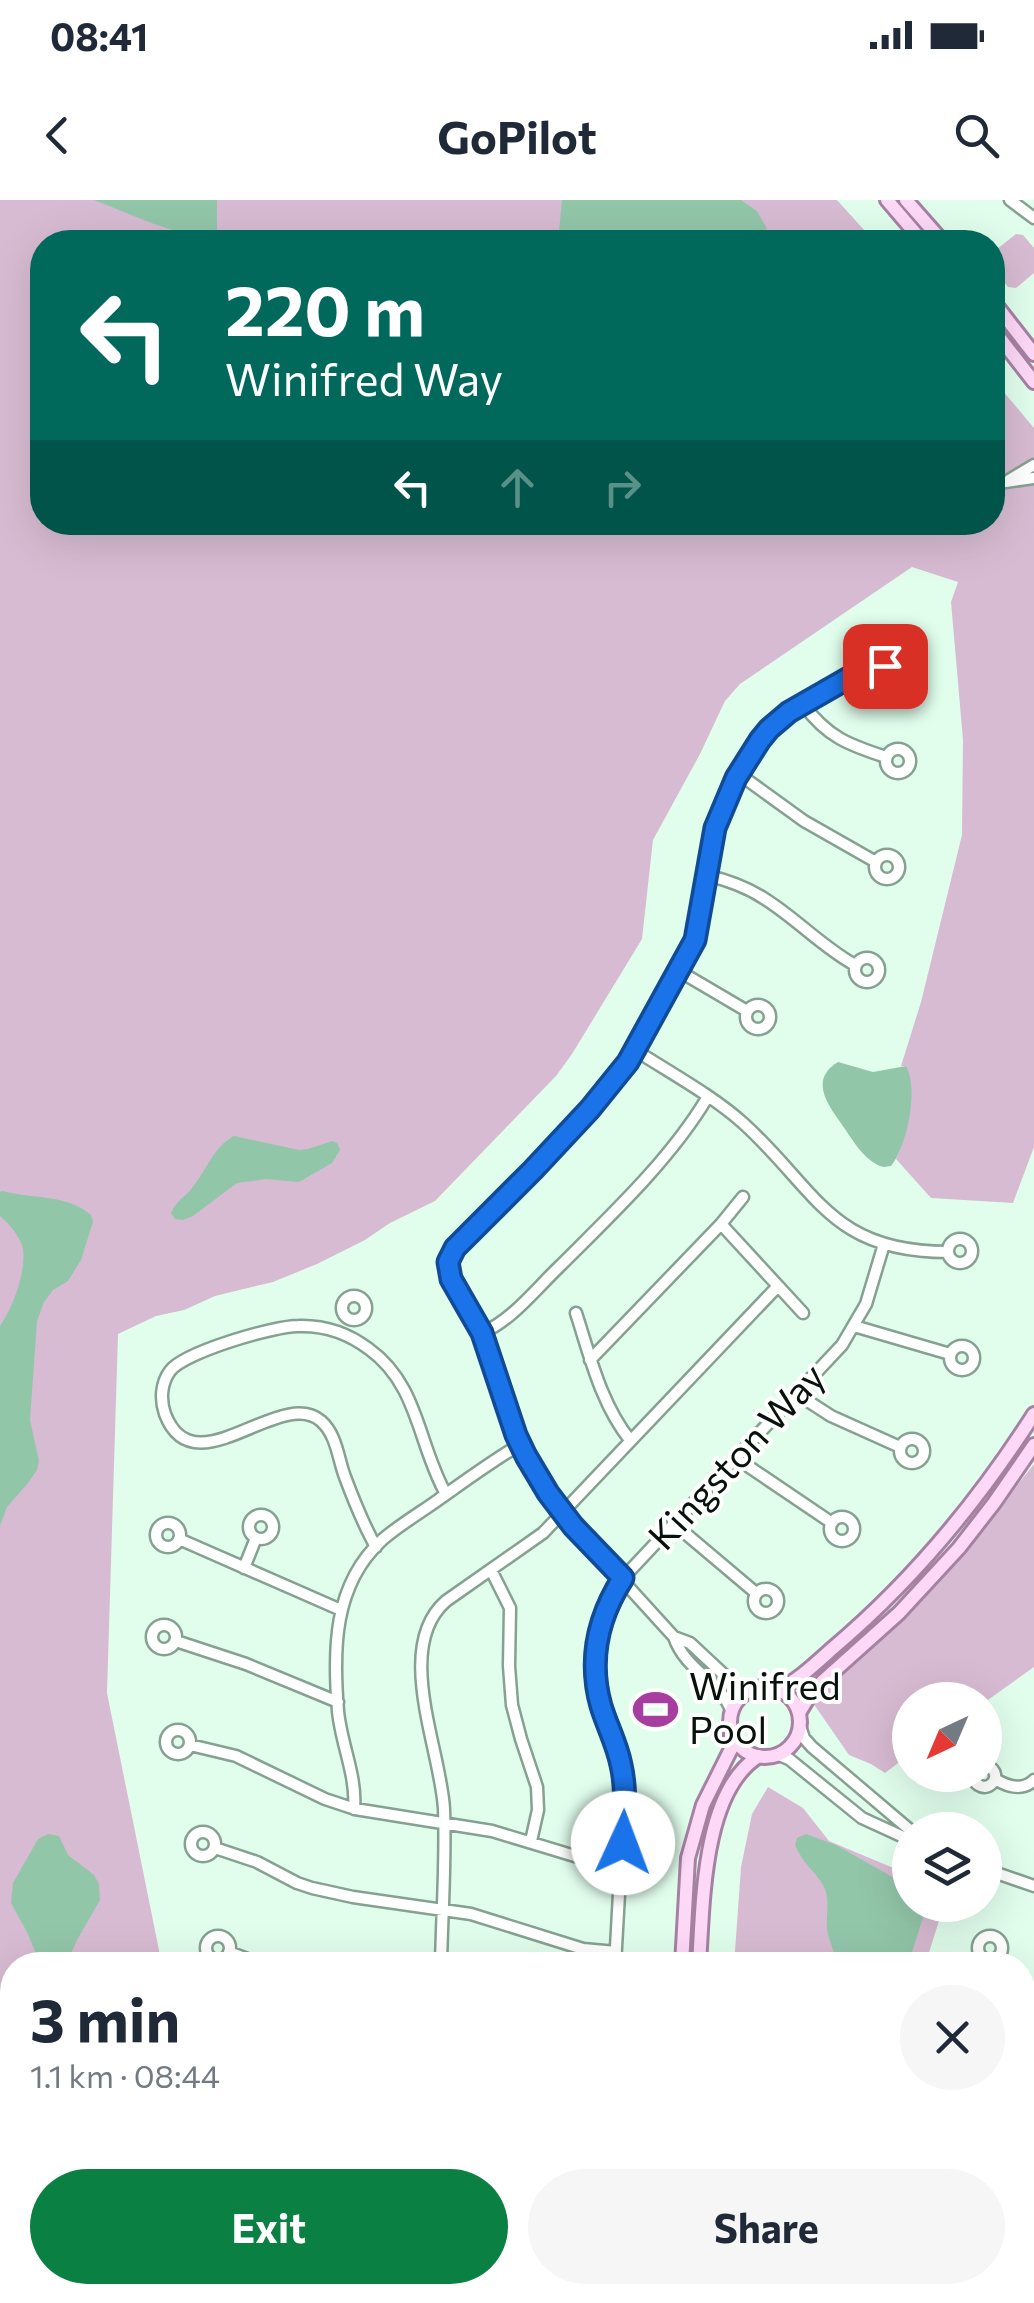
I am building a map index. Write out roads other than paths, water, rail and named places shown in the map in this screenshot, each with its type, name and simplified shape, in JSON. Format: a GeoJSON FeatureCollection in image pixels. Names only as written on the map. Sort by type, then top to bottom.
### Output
{"type":"FeatureCollection","features":[{"type":"Feature","properties":{"kind":"main road"},"geometry":{"type":"LineString","coordinates":[[886,200],[912,230]]}},
{"type":"Feature","properties":{"kind":"main road"},"geometry":{"type":"LineString","coordinates":[[906,200],[932,230]]}},
{"type":"Feature","properties":{"kind":"main road"},"geometry":{"type":"LineString","coordinates":[[1005,317],[1034,354]]}},
{"type":"Feature","properties":{"kind":"main road"},"geometry":{"type":"LineString","coordinates":[[1005,345],[1034,382]]}},
{"type":"Feature","properties":{"kind":"main road"},"geometry":{"type":"LineString","coordinates":[[1019,1438],[1034,1398]]}},
{"type":"Feature","properties":{"kind":"main road"},"geometry":{"type":"LineString","coordinates":[[778,1690],[849,1635],[907,1577],[958,1520],[1034,1414]]}},
{"type":"Feature","properties":{"kind":"main road"},"geometry":{"type":"LineString","coordinates":[[700,1952],[704,1879],[712,1834],[739,1773],[759,1756],[779,1754],[793,1743],[813,1690],[899,1613],[948,1560],[1034,1446]]}},
{"type":"Feature","properties":{"kind":"main road"},"geometry":{"type":"LineString","coordinates":[[683,1952],[688,1858],[703,1805],[732,1750],[732,1713],[736,1704],[759,1688],[778,1690],[794,1703],[799,1720]]}},
{"type":"Feature","properties":{"kind":"main road"},"geometry":{"type":"LineString","coordinates":[[731,1728],[740,1746],[759,1756]]}},
{"type":"Feature","properties":{"kind":"street"},"geometry":{"type":"LineString","coordinates":[[1010,200],[1034,218]]}},
{"type":"Feature","properties":{"kind":"street"},"geometry":{"type":"LineString","coordinates":[[1005,480],[1034,465]]}},
{"type":"Feature","properties":{"kind":"street"},"geometry":{"type":"LineString","coordinates":[[1005,483],[1034,478]]}},
{"type":"Feature","properties":{"kind":"street"},"geometry":{"type":"LineString","coordinates":[[732,1713],[726,1697],[687,1662],[674,1637],[588,1544],[536,1475],[521,1444],[482,1333],[451,1279],[448,1262],[450,1254],[605,1093],[634,1050],[695,940],[715,828],[738,774],[769,729],[803,704],[878,661]]}},
{"type":"Feature","properties":{"kind":"street"},"geometry":{"type":"LineString","coordinates":[[803,704],[818,724],[836,738],[886,758]]}},
{"type":"Feature","properties":{"kind":"street"},"geometry":{"type":"LineString","coordinates":[[738,774],[804,821],[876,862]]}},
{"type":"Feature","properties":{"kind":"street"},"geometry":{"type":"LineString","coordinates":[[706,875],[765,898],[826,947],[855,964]]}},
{"type":"Feature","properties":{"kind":"street"},"geometry":{"type":"LineString","coordinates":[[678,971],[747,1011]]}},
{"type":"Feature","properties":{"kind":"street"},"geometry":{"type":"LineString","coordinates":[[634,1050],[747,1127],[836,1220],[884,1244],[948,1252]]}},
{"type":"Feature","properties":{"kind":"street"},"geometry":{"type":"LineString","coordinates":[[482,1333],[513,1312],[588,1238],[680,1138],[708,1098]]}},
{"type":"Feature","properties":{"kind":"street"},"geometry":{"type":"LineString","coordinates":[[590,1360],[743,1197]]}},
{"type":"Feature","properties":{"kind":"street"},"geometry":{"type":"LineString","coordinates":[[721,1224],[803,1313]]}},
{"type":"Feature","properties":{"kind":"street","name":"Kingston Way"},"geometry":{"type":"LineString","coordinates":[[616,1952],[625,1787],[618,1751],[600,1702],[595,1670],[600,1626],[610,1599],[623,1578],[673,1523],[842,1344],[874,1283],[884,1244]]}},
{"type":"Feature","properties":{"kind":"street"},"geometry":{"type":"LineString","coordinates":[[441,1952],[444,1822],[423,1687],[424,1634],[431,1616],[536,1539],[778,1286]]}},
{"type":"Feature","properties":{"kind":"street"},"geometry":{"type":"LineString","coordinates":[[576,1313],[612,1414],[630,1440]]}},
{"type":"Feature","properties":{"kind":"street"},"geometry":{"type":"LineString","coordinates":[[344,1333],[350,1319]]}},
{"type":"Feature","properties":{"kind":"street"},"geometry":{"type":"LineString","coordinates":[[854,1326],[950,1354]]}},
{"type":"Feature","properties":{"kind":"street"},"geometry":{"type":"LineString","coordinates":[[376,1546],[356,1507],[332,1435],[316,1417],[294,1413],[219,1440],[191,1440],[176,1431],[163,1408],[165,1380],[175,1366],[252,1334],[283,1327],[315,1327],[344,1333],[380,1357],[402,1383],[446,1494]]}},
{"type":"Feature","properties":{"kind":"street"},"geometry":{"type":"LineString","coordinates":[[797,1394],[831,1416],[900,1448]]}},
{"type":"Feature","properties":{"kind":"street"},"geometry":{"type":"LineString","coordinates":[[354,1809],[354,1790],[341,1732],[336,1648],[341,1610],[353,1578],[391,1532],[521,1444]]}},
{"type":"Feature","properties":{"kind":"street"},"geometry":{"type":"LineString","coordinates":[[736,1458],[832,1522]]}},
{"type":"Feature","properties":{"kind":"street"},"geometry":{"type":"LineString","coordinates":[[673,1523],[756,1593]]}},
{"type":"Feature","properties":{"kind":"street"},"geometry":{"type":"LineString","coordinates":[[244,1568],[256,1538]]}},
{"type":"Feature","properties":{"kind":"street"},"geometry":{"type":"LineString","coordinates":[[179,1539],[341,1610]]}},
{"type":"Feature","properties":{"kind":"street"},"geometry":{"type":"LineString","coordinates":[[490,1570],[510,1608],[512,1705],[537,1787],[538,1810],[530,1841]]}},
{"type":"Feature","properties":{"kind":"street"},"geometry":{"type":"LineString","coordinates":[[674,1637],[690,1643],[736,1685],[750,1691]]}},
{"type":"Feature","properties":{"kind":"street"},"geometry":{"type":"LineString","coordinates":[[176,1641],[246,1664],[338,1702]]}},
{"type":"Feature","properties":{"kind":"street"},"geometry":{"type":"LineString","coordinates":[[799,1720],[804,1738],[812,1747],[892,1815]]}},
{"type":"Feature","properties":{"kind":"street"},"geometry":{"type":"LineString","coordinates":[[190,1745],[236,1756],[354,1809],[444,1822],[621,1867]]}},
{"type":"Feature","properties":{"kind":"street"},"geometry":{"type":"LineString","coordinates":[[779,1754],[862,1818],[892,1832]]}},
{"type":"Feature","properties":{"kind":"street"},"geometry":{"type":"LineString","coordinates":[[1002,1783],[1017,1787],[1034,1780]]}},
{"type":"Feature","properties":{"kind":"street"},"geometry":{"type":"LineString","coordinates":[[215,1848],[257,1862],[312,1888],[493,1919],[582,1948],[616,1952]]}},
{"type":"Feature","properties":{"kind":"street"},"geometry":{"type":"LineString","coordinates":[[1002,1875],[1034,1886]]}},
{"type":"Feature","properties":{"kind":"place","name":"Winifred Pool"},"geometry":{"type":"Point","coordinates":[656,1709]}}]}
